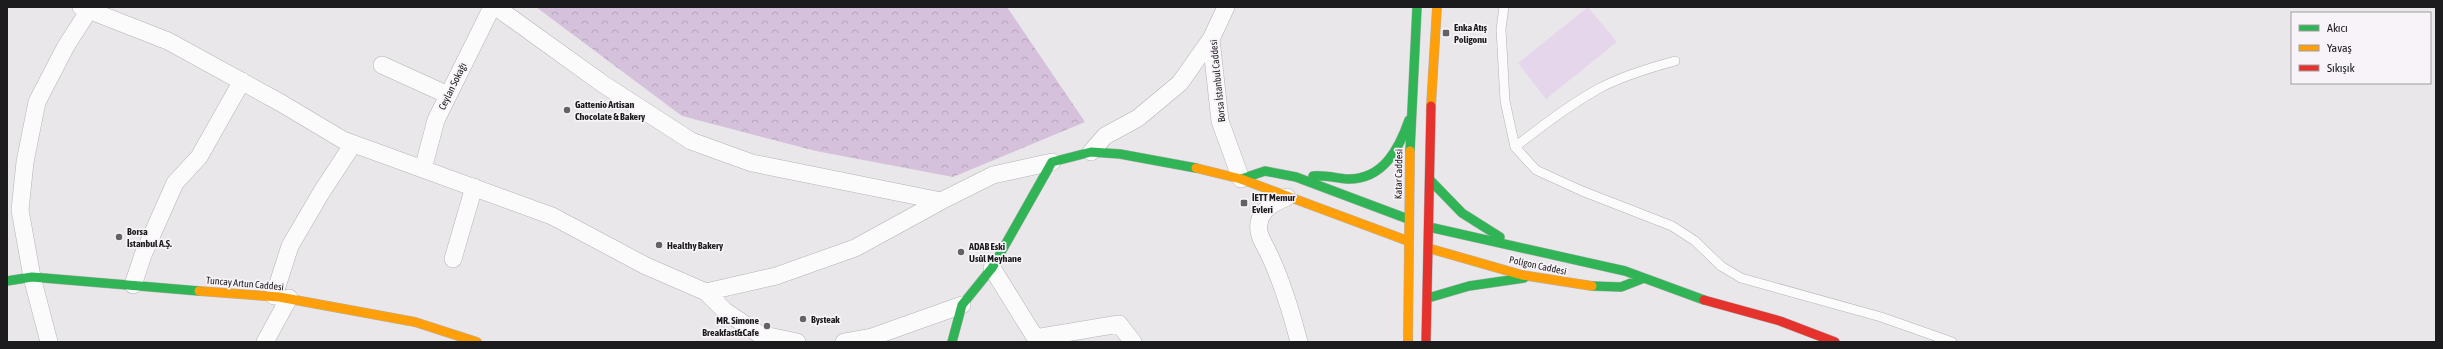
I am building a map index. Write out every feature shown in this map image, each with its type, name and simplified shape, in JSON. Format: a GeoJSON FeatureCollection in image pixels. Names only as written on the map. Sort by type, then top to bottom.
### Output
{"type":"FeatureCollection","features":[{"type":"Feature","properties":{"kind":"street","name":"Ceylan Sokağı"},"geometry":{"type":"LineString","coordinates":[[423,168],[436,120],[492,7]]}},
{"type":"Feature","properties":{"kind":"street"},"geometry":{"type":"LineString","coordinates":[[496,7],[603,84],[691,141],[752,163],[940,201]]}},
{"type":"Feature","properties":{"kind":"street","name":"Borsa İstanbul Caddesi"},"geometry":{"type":"LineString","coordinates":[[1226,7],[1211,39],[1220,121],[1241,179]]}},
{"type":"Feature","properties":{"kind":"street","name":"Katar Caddesi"},"geometry":{"type":"LineString","coordinates":[[1408,342],[1410,117],[1417,7]]}},
{"type":"Feature","properties":{"kind":"street"},"geometry":{"type":"LineString","coordinates":[[1426,342],[1431,108],[1436,7]]}},
{"type":"Feature","properties":{"kind":"street"},"geometry":{"type":"LineString","coordinates":[[49,342],[32,277],[20,210],[25,162],[37,102],[87,8],[168,41],[353,144],[423,168],[552,216],[646,266],[706,292],[725,311],[760,334],[797,342]]}},
{"type":"Feature","properties":{"kind":"street"},"geometry":{"type":"LineString","coordinates":[[1091,152],[1105,136],[1138,118],[1180,83],[1211,39]]}},
{"type":"Feature","properties":{"kind":"street"},"geometry":{"type":"LineString","coordinates":[[382,65],[448,95]]}},
{"type":"Feature","properties":{"kind":"street"},"geometry":{"type":"LineString","coordinates":[[134,285],[143,255],[175,183],[199,157],[242,81]]}},
{"type":"Feature","properties":{"kind":"street"},"geometry":{"type":"LineString","coordinates":[[1241,179],[1265,172],[1296,177],[1316,176],[1349,179],[1377,172],[1385,167],[1397,151],[1410,117]]}},
{"type":"Feature","properties":{"kind":"street"},"geometry":{"type":"LineString","coordinates":[[264,342],[281,297],[290,246],[320,194],[353,144]]}},
{"type":"Feature","properties":{"kind":"street","name":"Poligon Caddesi"},"geometry":{"type":"LineString","coordinates":[[1052,162],[1091,152],[1127,155],[1241,179],[1408,241],[1417,242],[1428,248],[1534,277],[1619,287],[1644,278]]}},
{"type":"Feature","properties":{"kind":"street"},"geometry":{"type":"LineString","coordinates":[[706,292],[776,276],[855,248],[940,201],[993,175],[1052,162]]}},
{"type":"Feature","properties":{"kind":"street"},"geometry":{"type":"LineString","coordinates":[[952,342],[962,305],[992,268],[1052,162]]}},
{"type":"Feature","properties":{"kind":"street","name":"Poligon Caddesi"},"geometry":{"type":"LineString","coordinates":[[1296,177],[1429,227],[1625,271],[1710,302],[1780,321],[1835,342]]}},
{"type":"Feature","properties":{"kind":"street"},"geometry":{"type":"LineString","coordinates":[[1430,180],[1454,208],[1466,218],[1479,227],[1522,248]]}},
{"type":"Feature","properties":{"kind":"street"},"geometry":{"type":"LineString","coordinates":[[453,259],[474,187]]}},
{"type":"Feature","properties":{"kind":"street"},"geometry":{"type":"LineString","coordinates":[[1287,197],[1271,204],[1262,212],[1258,233],[1276,269],[1293,313],[1295,339]]}},
{"type":"Feature","properties":{"kind":"street"},"geometry":{"type":"LineString","coordinates":[[992,268],[1036,340],[1119,324],[1133,342]]}},
{"type":"Feature","properties":{"kind":"street","name":"Tuncay Artun Caddesi"},"geometry":{"type":"LineString","coordinates":[[7,281],[32,277],[281,297],[415,322],[477,342]]}},
{"type":"Feature","properties":{"kind":"street"},"geometry":{"type":"LineString","coordinates":[[1428,298],[1469,286],[1534,277]]}},
{"type":"Feature","properties":{"kind":"street"},"geometry":{"type":"LineString","coordinates":[[844,342],[872,337],[962,305]]}},
{"type":"Feature","properties":{"kind":"lane"},"geometry":{"type":"LineString","coordinates":[[1504,7],[1501,29],[1505,101],[1515,147],[1536,170],[1582,191],[1672,226],[1695,241],[1721,266],[1741,278],[1881,317],[1952,342]]}},
{"type":"Feature","properties":{"kind":"lane"},"geometry":{"type":"LineString","coordinates":[[1515,147],[1563,111],[1599,89],[1648,68],[1675,61]]}},
{"type":"Feature","properties":{"kind":"green space"},"geometry":{"type":"Polygon","coordinates":[[[536,7],[1007,7],[1085,122],[953,177],[816,151],[682,116],[536,7]]]}},
{"type":"Feature","properties":{"kind":"shaded area"},"geometry":{"type":"Polygon","coordinates":[[[1588,7],[1617,42],[1546,99],[1518,63],[1588,7]]]}},
{"type":"Feature","properties":{"kind":"traffic: fast"},"geometry":{"type":"LineString","coordinates":[[1410,151],[1417,7]]}},
{"type":"Feature","properties":{"kind":"traffic: fast"},"geometry":{"type":"LineString","coordinates":[[1313,176],[1347,179],[1360,178],[1370,174],[1388,161],[1400,142],[1409,120]]}},
{"type":"Feature","properties":{"kind":"traffic: fast"},"geometry":{"type":"LineString","coordinates":[[952,342],[962,305],[992,268],[1052,162],[1091,152],[1120,154],[1196,168]]}},
{"type":"Feature","properties":{"kind":"traffic: fast"},"geometry":{"type":"LineString","coordinates":[[1241,179],[1265,171],[1296,177],[1408,219]]}},
{"type":"Feature","properties":{"kind":"traffic: fast"},"geometry":{"type":"LineString","coordinates":[[1430,180],[1462,213],[1500,237]]}},
{"type":"Feature","properties":{"kind":"traffic: fast"},"geometry":{"type":"LineString","coordinates":[[1429,227],[1625,271],[1704,300]]}},
{"type":"Feature","properties":{"kind":"traffic: fast"},"geometry":{"type":"LineString","coordinates":[[7,281],[32,277],[199,291]]}},
{"type":"Feature","properties":{"kind":"traffic: fast"},"geometry":{"type":"LineString","coordinates":[[1428,298],[1469,286],[1524,278]]}},
{"type":"Feature","properties":{"kind":"traffic: fast"},"geometry":{"type":"LineString","coordinates":[[1592,286],[1621,287],[1644,278]]}},
{"type":"Feature","properties":{"kind":"traffic: slow"},"geometry":{"type":"LineString","coordinates":[[1431,106],[1437,7]]}},
{"type":"Feature","properties":{"kind":"traffic: slow"},"geometry":{"type":"LineString","coordinates":[[1408,342],[1410,151]]}},
{"type":"Feature","properties":{"kind":"traffic: slow"},"geometry":{"type":"LineString","coordinates":[[1196,168],[1241,179],[1408,241]]}},
{"type":"Feature","properties":{"kind":"traffic: slow"},"geometry":{"type":"LineString","coordinates":[[1428,248],[1522,275],[1592,286]]}},
{"type":"Feature","properties":{"kind":"traffic: slow"},"geometry":{"type":"LineString","coordinates":[[199,291],[279,297],[415,322],[477,342]]}},
{"type":"Feature","properties":{"kind":"traffic: jam"},"geometry":{"type":"LineString","coordinates":[[1426,342],[1431,106]]}},
{"type":"Feature","properties":{"kind":"traffic: jam"},"geometry":{"type":"LineString","coordinates":[[1704,300],[1780,321],[1835,342]]}},
{"type":"Feature","properties":{"kind":"place","name":"Enka Atış Poligonu"},"geometry":{"type":"Point","coordinates":[1446,33]}},
{"type":"Feature","properties":{"kind":"place","name":"Gattenio Artisan Chocolate & Bakery"},"geometry":{"type":"Point","coordinates":[567,110]}},
{"type":"Feature","properties":{"kind":"place","name":"İETT Memur Evleri"},"geometry":{"type":"Point","coordinates":[1244,203]}},
{"type":"Feature","properties":{"kind":"place","name":"Borsa İstanbul A.Ş."},"geometry":{"type":"Point","coordinates":[119,237]}},
{"type":"Feature","properties":{"kind":"place","name":"Healthy Bakery"},"geometry":{"type":"Point","coordinates":[659,245]}},
{"type":"Feature","properties":{"kind":"place","name":"ADAB Eski Usûl Meyhane"},"geometry":{"type":"Point","coordinates":[961,252]}},
{"type":"Feature","properties":{"kind":"place","name":"Bysteak"},"geometry":{"type":"Point","coordinates":[803,319]}},
{"type":"Feature","properties":{"kind":"place","name":"MR. Simone Breakfast&Cafe"},"geometry":{"type":"Point","coordinates":[767,326]}}]}
